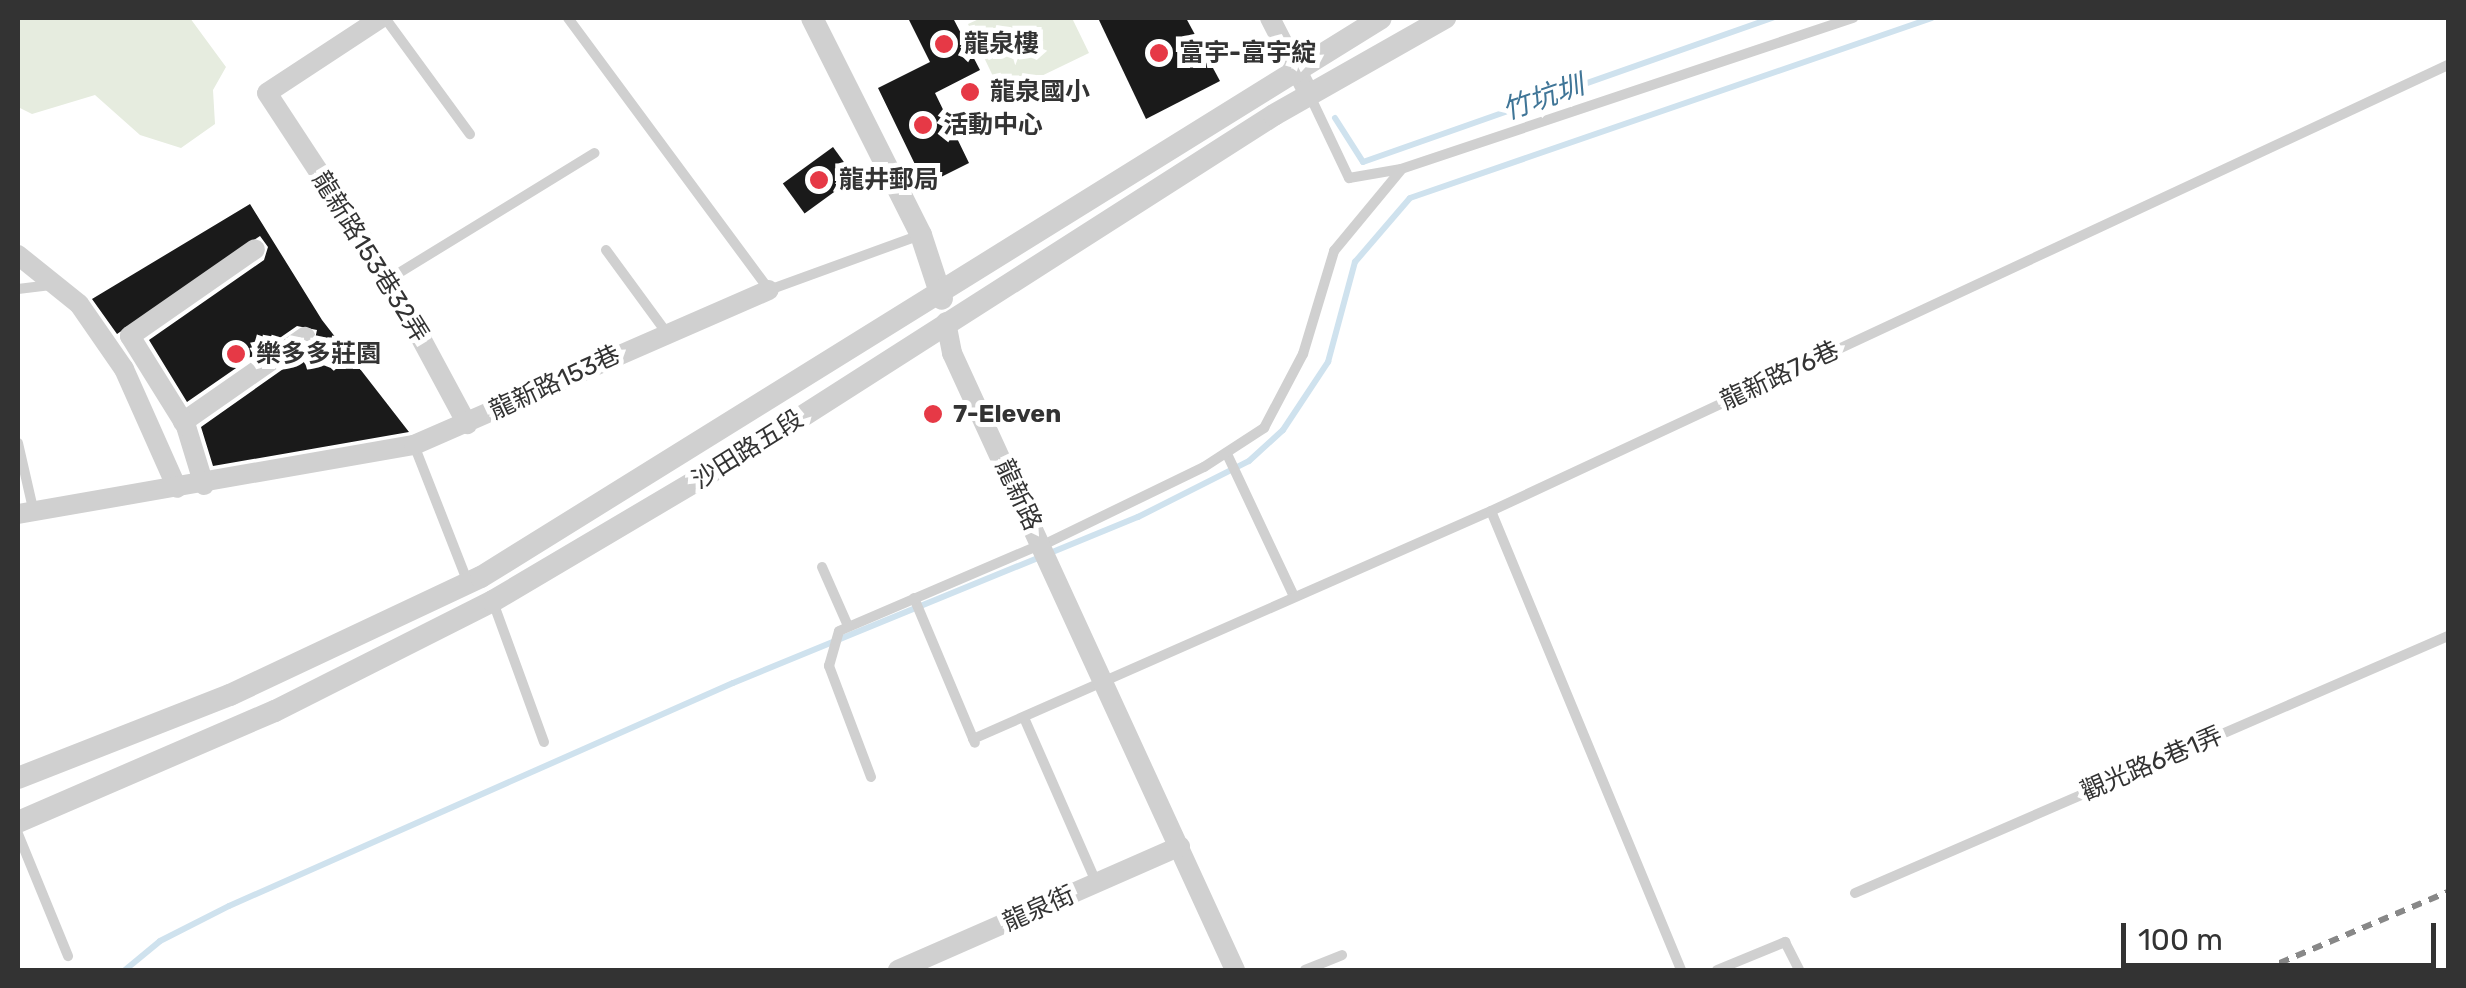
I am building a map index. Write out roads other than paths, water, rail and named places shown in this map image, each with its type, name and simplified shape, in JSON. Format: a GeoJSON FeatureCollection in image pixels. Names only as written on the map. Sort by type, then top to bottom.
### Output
{"type":"FeatureCollection","features":[{"type":"Feature","properties":{"kind":"street","name":"龍新路153巷32弄"},"geometry":{"type":"LineString","coordinates":[[383,18],[267,93],[389,280],[467,424]]}},
{"type":"Feature","properties":{"kind":"street","name":"龍新路"},"geometry":{"type":"LineString","coordinates":[[812,18],[922,234],[940,288],[952,353],[1109,681],[1236,970]]}},
{"type":"Feature","properties":{"kind":"street"},"geometry":{"type":"LineString","coordinates":[[1270,18],[1310,96]]}},
{"type":"Feature","properties":{"kind":"street","name":"沙田路五段"},"geometry":{"type":"LineString","coordinates":[[18,778],[247,688],[468,584],[1381,18]]}},
{"type":"Feature","properties":{"kind":"street","name":"沙田路五段"},"geometry":{"type":"LineString","coordinates":[[18,822],[275,710],[487,605],[1310,96],[1445,18]]}},
{"type":"Feature","properties":{"kind":"street"},"geometry":{"type":"LineString","coordinates":[[204,485],[182,422],[132,330],[255,249]]}},
{"type":"Feature","properties":{"kind":"street"},"geometry":{"type":"LineString","coordinates":[[18,255],[79,304],[124,369],[178,488]]}},
{"type":"Feature","properties":{"kind":"street","name":"龍新路153巷"},"geometry":{"type":"LineString","coordinates":[[26,513],[204,485],[414,445],[769,290]]}},
{"type":"Feature","properties":{"kind":"street"},"geometry":{"type":"LineString","coordinates":[[182,422],[306,337]]}},
{"type":"Feature","properties":{"kind":"street"},"geometry":{"type":"LineString","coordinates":[[468,584],[487,605]]}},
{"type":"Feature","properties":{"kind":"street","name":"龍泉街"},"geometry":{"type":"LineString","coordinates":[[898,970],[932,964],[1180,846]]}},
{"type":"Feature","properties":{"kind":"lane"},"geometry":{"type":"LineString","coordinates":[[383,18],[470,134]]}},
{"type":"Feature","properties":{"kind":"lane"},"geometry":{"type":"LineString","coordinates":[[568,18],[769,290]]}},
{"type":"Feature","properties":{"kind":"lane"},"geometry":{"type":"LineString","coordinates":[[1310,96],[1349,178],[1402,169],[1853,18]]}},
{"type":"Feature","properties":{"kind":"lane","name":"龍新路76巷"},"geometry":{"type":"LineString","coordinates":[[915,599],[974,741],[1293,594],[1491,511],[2448,65]]}},
{"type":"Feature","properties":{"kind":"lane"},"geometry":{"type":"LineString","coordinates":[[389,280],[595,153]]}},
{"type":"Feature","properties":{"kind":"lane"},"geometry":{"type":"LineString","coordinates":[[871,777],[828,666],[844,628],[1044,551],[1229,457],[1284,401],[1334,251],[1402,169]]}},
{"type":"Feature","properties":{"kind":"lane","name":"龍新路153巷"},"geometry":{"type":"LineString","coordinates":[[769,290],[922,234]]}},
{"type":"Feature","properties":{"kind":"lane"},"geometry":{"type":"LineString","coordinates":[[606,250],[666,332]]}},
{"type":"Feature","properties":{"kind":"lane"},"geometry":{"type":"LineString","coordinates":[[18,289],[54,284]]}},
{"type":"Feature","properties":{"kind":"lane"},"geometry":{"type":"LineString","coordinates":[[18,442],[26,513]]}},
{"type":"Feature","properties":{"kind":"lane"},"geometry":{"type":"LineString","coordinates":[[414,445],[468,584]]}},
{"type":"Feature","properties":{"kind":"lane"},"geometry":{"type":"LineString","coordinates":[[1229,457],[1293,594]]}},
{"type":"Feature","properties":{"kind":"lane"},"geometry":{"type":"LineString","coordinates":[[1491,511],[1681,970]]}},
{"type":"Feature","properties":{"kind":"lane"},"geometry":{"type":"LineString","coordinates":[[822,567],[844,628]]}},
{"type":"Feature","properties":{"kind":"lane"},"geometry":{"type":"LineString","coordinates":[[487,605],[544,742]]}},
{"type":"Feature","properties":{"kind":"lane","name":"觀光路6巷1弄"},"geometry":{"type":"LineString","coordinates":[[1855,893],[2448,636]]}},
{"type":"Feature","properties":{"kind":"lane"},"geometry":{"type":"LineString","coordinates":[[1025,720],[1097,884]]}},
{"type":"Feature","properties":{"kind":"lane"},"geometry":{"type":"LineString","coordinates":[[18,834],[68,956]]}},
{"type":"Feature","properties":{"kind":"lane"},"geometry":{"type":"LineString","coordinates":[[1717,970],[1785,942],[1799,970]]}},
{"type":"Feature","properties":{"kind":"lane"},"geometry":{"type":"LineString","coordinates":[[1305,970],[1342,955]]}},
{"type":"Feature","properties":{"kind":"waterway","name":"竹坑圳"},"geometry":{"type":"LineString","coordinates":[[1335,118],[1363,162],[1773,18]]}},
{"type":"Feature","properties":{"kind":"waterway"},"geometry":{"type":"LineString","coordinates":[[125,970],[160,941],[229,906],[733,683],[1138,517],[1249,461],[1283,430],[1328,362],[1355,262],[1410,198],[1932,18]]}},
{"type":"Feature","properties":{"kind":"railway"},"geometry":{"type":"LineString","coordinates":[[2263,970],[2448,892]]}},
{"type":"Feature","properties":{"kind":"place","name":"龍泉樓"},"geometry":{"type":"Point","coordinates":[944,44]}},
{"type":"Feature","properties":{"kind":"place","name":"富宇-富宇綻"},"geometry":{"type":"Point","coordinates":[1159,53]}},
{"type":"Feature","properties":{"kind":"place","name":"龍泉國小"},"geometry":{"type":"Point","coordinates":[970,92]}},
{"type":"Feature","properties":{"kind":"place","name":"活動中心"},"geometry":{"type":"Point","coordinates":[923,125]}},
{"type":"Feature","properties":{"kind":"place","name":"龍井郵局"},"geometry":{"type":"Point","coordinates":[819,180]}},
{"type":"Feature","properties":{"kind":"place","name":"樂多多莊園"},"geometry":{"type":"Point","coordinates":[236,354]}},
{"type":"Feature","properties":{"kind":"place","name":"7-Eleven"},"geometry":{"type":"Point","coordinates":[933,414]}}]}
